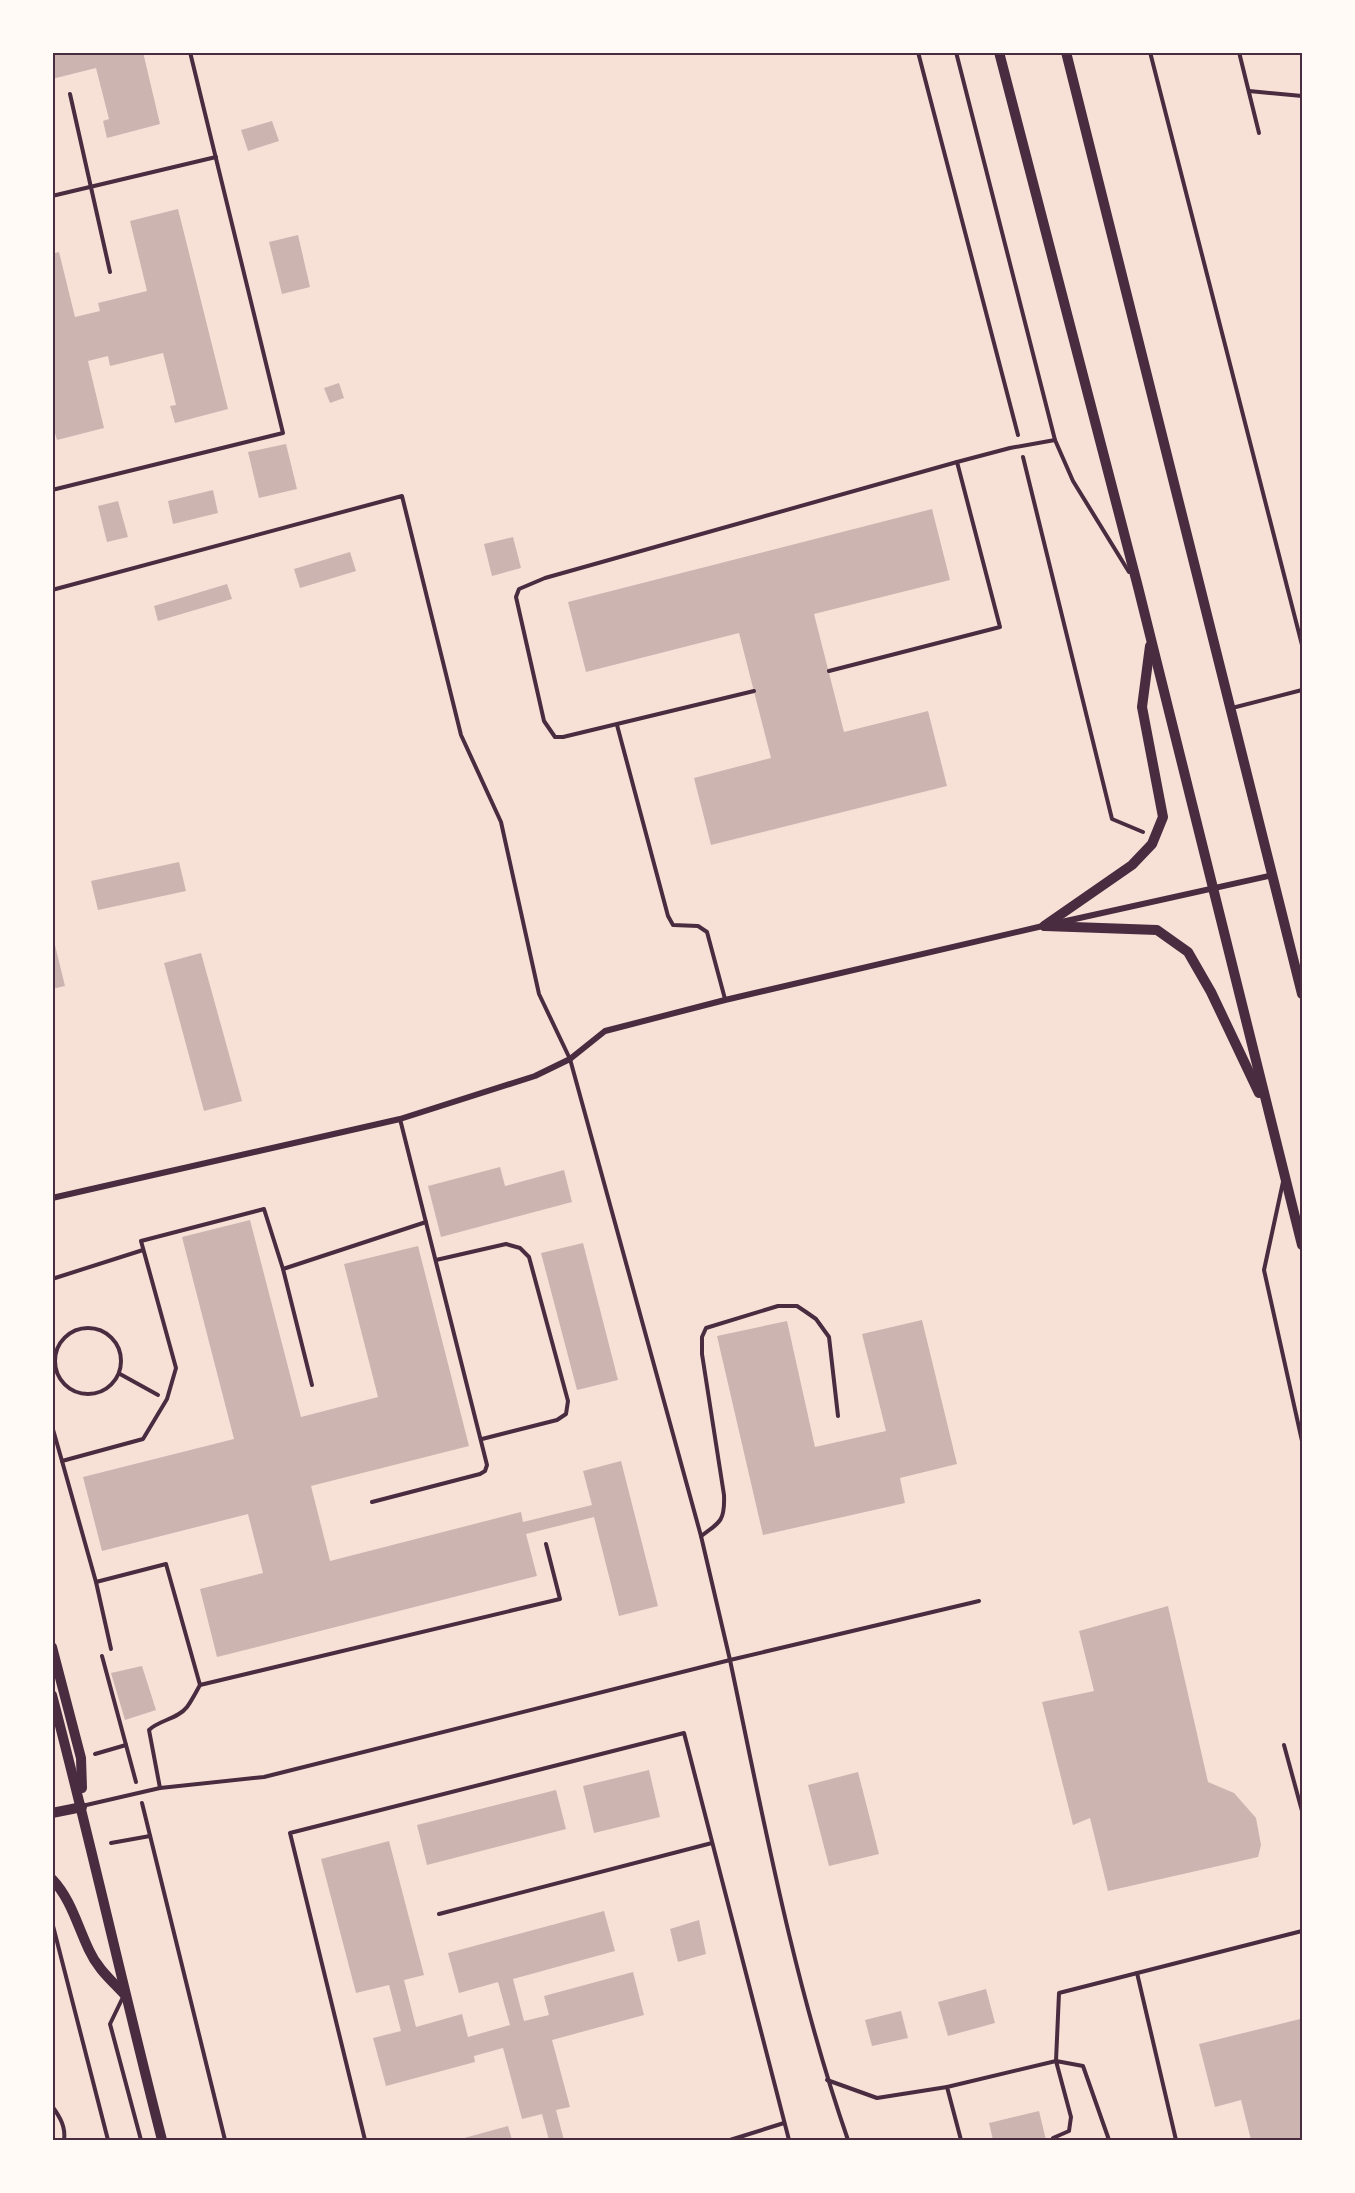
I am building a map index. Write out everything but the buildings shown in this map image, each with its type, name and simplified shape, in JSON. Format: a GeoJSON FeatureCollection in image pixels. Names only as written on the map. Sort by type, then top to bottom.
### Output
{"type":"FeatureCollection","features":[{"type":"Feature","properties":{"kind":"street"},"geometry":{"type":"LineString","coordinates":[[999,52],[1138,586],[1302,1245]]}},
{"type":"Feature","properties":{"kind":"street"},"geometry":{"type":"LineString","coordinates":[[1066,52],[1302,994]]}},
{"type":"Feature","properties":{"kind":"street"},"geometry":{"type":"LineString","coordinates":[[1044,926],[1132,865],[1152,844],[1163,817],[1142,707],[1151,639]]}},
{"type":"Feature","properties":{"kind":"street"},"geometry":{"type":"LineString","coordinates":[[52,1198],[400,1119],[535,1076],[570,1059],[605,1031],[725,1000],[1273,875]]}},
{"type":"Feature","properties":{"kind":"street"},"geometry":{"type":"LineString","coordinates":[[1044,926],[1157,930],[1188,952],[1211,992],[1268,1111]]}},
{"type":"Feature","properties":{"kind":"street"},"geometry":{"type":"LineString","coordinates":[[52,1647],[81,1758],[82,1807]]}},
{"type":"Feature","properties":{"kind":"street"},"geometry":{"type":"LineString","coordinates":[[52,1695],[82,1807],[124,1994],[162,2140]]}},
{"type":"Feature","properties":{"kind":"street"},"geometry":{"type":"LineString","coordinates":[[52,1813],[82,1807]]}},
{"type":"Feature","properties":{"kind":"street"},"geometry":{"type":"LineString","coordinates":[[52,1879],[70,1903],[89,1950],[100,1969],[124,1994]]}},
{"type":"Feature","properties":{"kind":"lane"},"geometry":{"type":"LineString","coordinates":[[52,490],[283,433],[190,52]]}},
{"type":"Feature","properties":{"kind":"lane"},"geometry":{"type":"LineString","coordinates":[[956,52],[1055,440],[1073,480],[1138,586]]}},
{"type":"Feature","properties":{"kind":"lane"},"geometry":{"type":"LineString","coordinates":[[1239,52],[1259,133]]}},
{"type":"Feature","properties":{"kind":"lane"},"geometry":{"type":"LineString","coordinates":[[1249,91],[1302,96]]}},
{"type":"Feature","properties":{"kind":"lane"},"geometry":{"type":"LineString","coordinates":[[70,94],[110,272]]}},
{"type":"Feature","properties":{"kind":"lane"},"geometry":{"type":"LineString","coordinates":[[52,196],[216,157]]}},
{"type":"Feature","properties":{"kind":"lane"},"geometry":{"type":"LineString","coordinates":[[754,691],[617,725],[555,737],[544,721],[516,597],[519,589],[545,578],[957,462],[1010,448],[1055,440]]}},
{"type":"Feature","properties":{"kind":"lane"},"geometry":{"type":"LineString","coordinates":[[829,671],[1000,627],[957,462]]}},
{"type":"Feature","properties":{"kind":"lane"},"geometry":{"type":"LineString","coordinates":[[52,590],[402,496],[461,735],[501,822],[539,994],[570,1059],[701,1536],[730,1660],[784,1919],[827,2080],[848,2140]]}},
{"type":"Feature","properties":{"kind":"lane"},"geometry":{"type":"LineString","coordinates":[[1231,709],[1302,690]]}},
{"type":"Feature","properties":{"kind":"lane"},"geometry":{"type":"LineString","coordinates":[[617,725],[668,916],[673,925],[698,926],[707,932],[725,1000]]}},
{"type":"Feature","properties":{"kind":"lane"},"geometry":{"type":"LineString","coordinates":[[372,1502],[480,1474],[485,1471],[487,1465],[400,1119]]}},
{"type":"Feature","properties":{"kind":"lane"},"geometry":{"type":"LineString","coordinates":[[1285,1176],[1264,1270],[1302,1441]]}},
{"type":"Feature","properties":{"kind":"lane"},"geometry":{"type":"LineString","coordinates":[[62,1461],[143,1439],[167,1399],[176,1368],[141,1241],[264,1209],[283,1269],[312,1385]]}},
{"type":"Feature","properties":{"kind":"lane"},"geometry":{"type":"LineString","coordinates":[[283,1269],[426,1222]]}},
{"type":"Feature","properties":{"kind":"lane"},"geometry":{"type":"LineString","coordinates":[[436,1260],[506,1244],[520,1248],[529,1257],[568,1401],[566,1414],[557,1420],[482,1439]]}},
{"type":"Feature","properties":{"kind":"lane"},"geometry":{"type":"LineString","coordinates":[[52,1279],[143,1250]]}},
{"type":"Feature","properties":{"kind":"lane"},"geometry":{"type":"LineString","coordinates":[[701,1536],[718,1524],[723,1518],[725,1509],[702,1354],[702,1336],[706,1328],[778,1306],[797,1306],[824,1328],[829,1337],[838,1416]]}},
{"type":"Feature","properties":{"kind":"lane"},"geometry":{"type":"LineString","coordinates":[[52,1426],[96,1582],[111,1648]]}},
{"type":"Feature","properties":{"kind":"lane"},"geometry":{"type":"LineString","coordinates":[[159,1788],[148,1730],[186,1708],[200,1685],[560,1599],[546,1544]]}},
{"type":"Feature","properties":{"kind":"lane"},"geometry":{"type":"LineString","coordinates":[[96,1582],[166,1564],[200,1685]]}},
{"type":"Feature","properties":{"kind":"lane"},"geometry":{"type":"LineString","coordinates":[[82,1807],[159,1788],[264,1777],[730,1660],[979,1601]]}},
{"type":"Feature","properties":{"kind":"lane"},"geometry":{"type":"LineString","coordinates":[[365,2140],[291,1833],[684,1733],[789,2140]]}},
{"type":"Feature","properties":{"kind":"lane"},"geometry":{"type":"LineString","coordinates":[[1284,1745],[1302,1811]]}},
{"type":"Feature","properties":{"kind":"lane"},"geometry":{"type":"LineString","coordinates":[[439,1914],[712,1843]]}},
{"type":"Feature","properties":{"kind":"lane"},"geometry":{"type":"LineString","coordinates":[[1053,2138],[1069,2131],[1071,2117],[1056,2061],[1059,1993],[1302,1931]]}},
{"type":"Feature","properties":{"kind":"lane"},"geometry":{"type":"LineString","coordinates":[[1137,1973],[1176,2140]]}},
{"type":"Feature","properties":{"kind":"lane"},"geometry":{"type":"LineString","coordinates":[[124,1994],[110,2024],[141,2140]]}},
{"type":"Feature","properties":{"kind":"lane"},"geometry":{"type":"LineString","coordinates":[[827,2080],[877,2098],[947,2086],[1056,2061],[1083,2066],[1109,2140]]}},
{"type":"Feature","properties":{"kind":"lane"},"geometry":{"type":"LineString","coordinates":[[947,2086],[961,2140]]}},
{"type":"Feature","properties":{"kind":"lane"},"geometry":{"type":"LineString","coordinates":[[730,2140],[784,2123]]}},
{"type":"Feature","properties":{"kind":"path"},"geometry":{"type":"LineString","coordinates":[[1150,52],[1302,645]]}},
{"type":"Feature","properties":{"kind":"path"},"geometry":{"type":"LineString","coordinates":[[78,1328],[97,1328],[113,1338],[122,1355],[119,1374],[107,1389],[88,1395],[70,1390],[57,1376],[54,1356],[62,1339],[78,1328]]}},
{"type":"Feature","properties":{"kind":"path"},"geometry":{"type":"LineString","coordinates":[[119,1374],[167,1399]]}},
{"type":"Feature","properties":{"kind":"path"},"geometry":{"type":"LineString","coordinates":[[91,1755],[126,1745]]}},
{"type":"Feature","properties":{"kind":"path"},"geometry":{"type":"LineString","coordinates":[[111,1844],[150,1836]]}},
{"type":"Feature","properties":{"kind":"path"},"geometry":{"type":"LineString","coordinates":[[52,1922],[108,2140]]}},
{"type":"Feature","properties":{"kind":"path"},"geometry":{"type":"LineString","coordinates":[[52,2106],[66,2133],[64,2140]]}}]}
